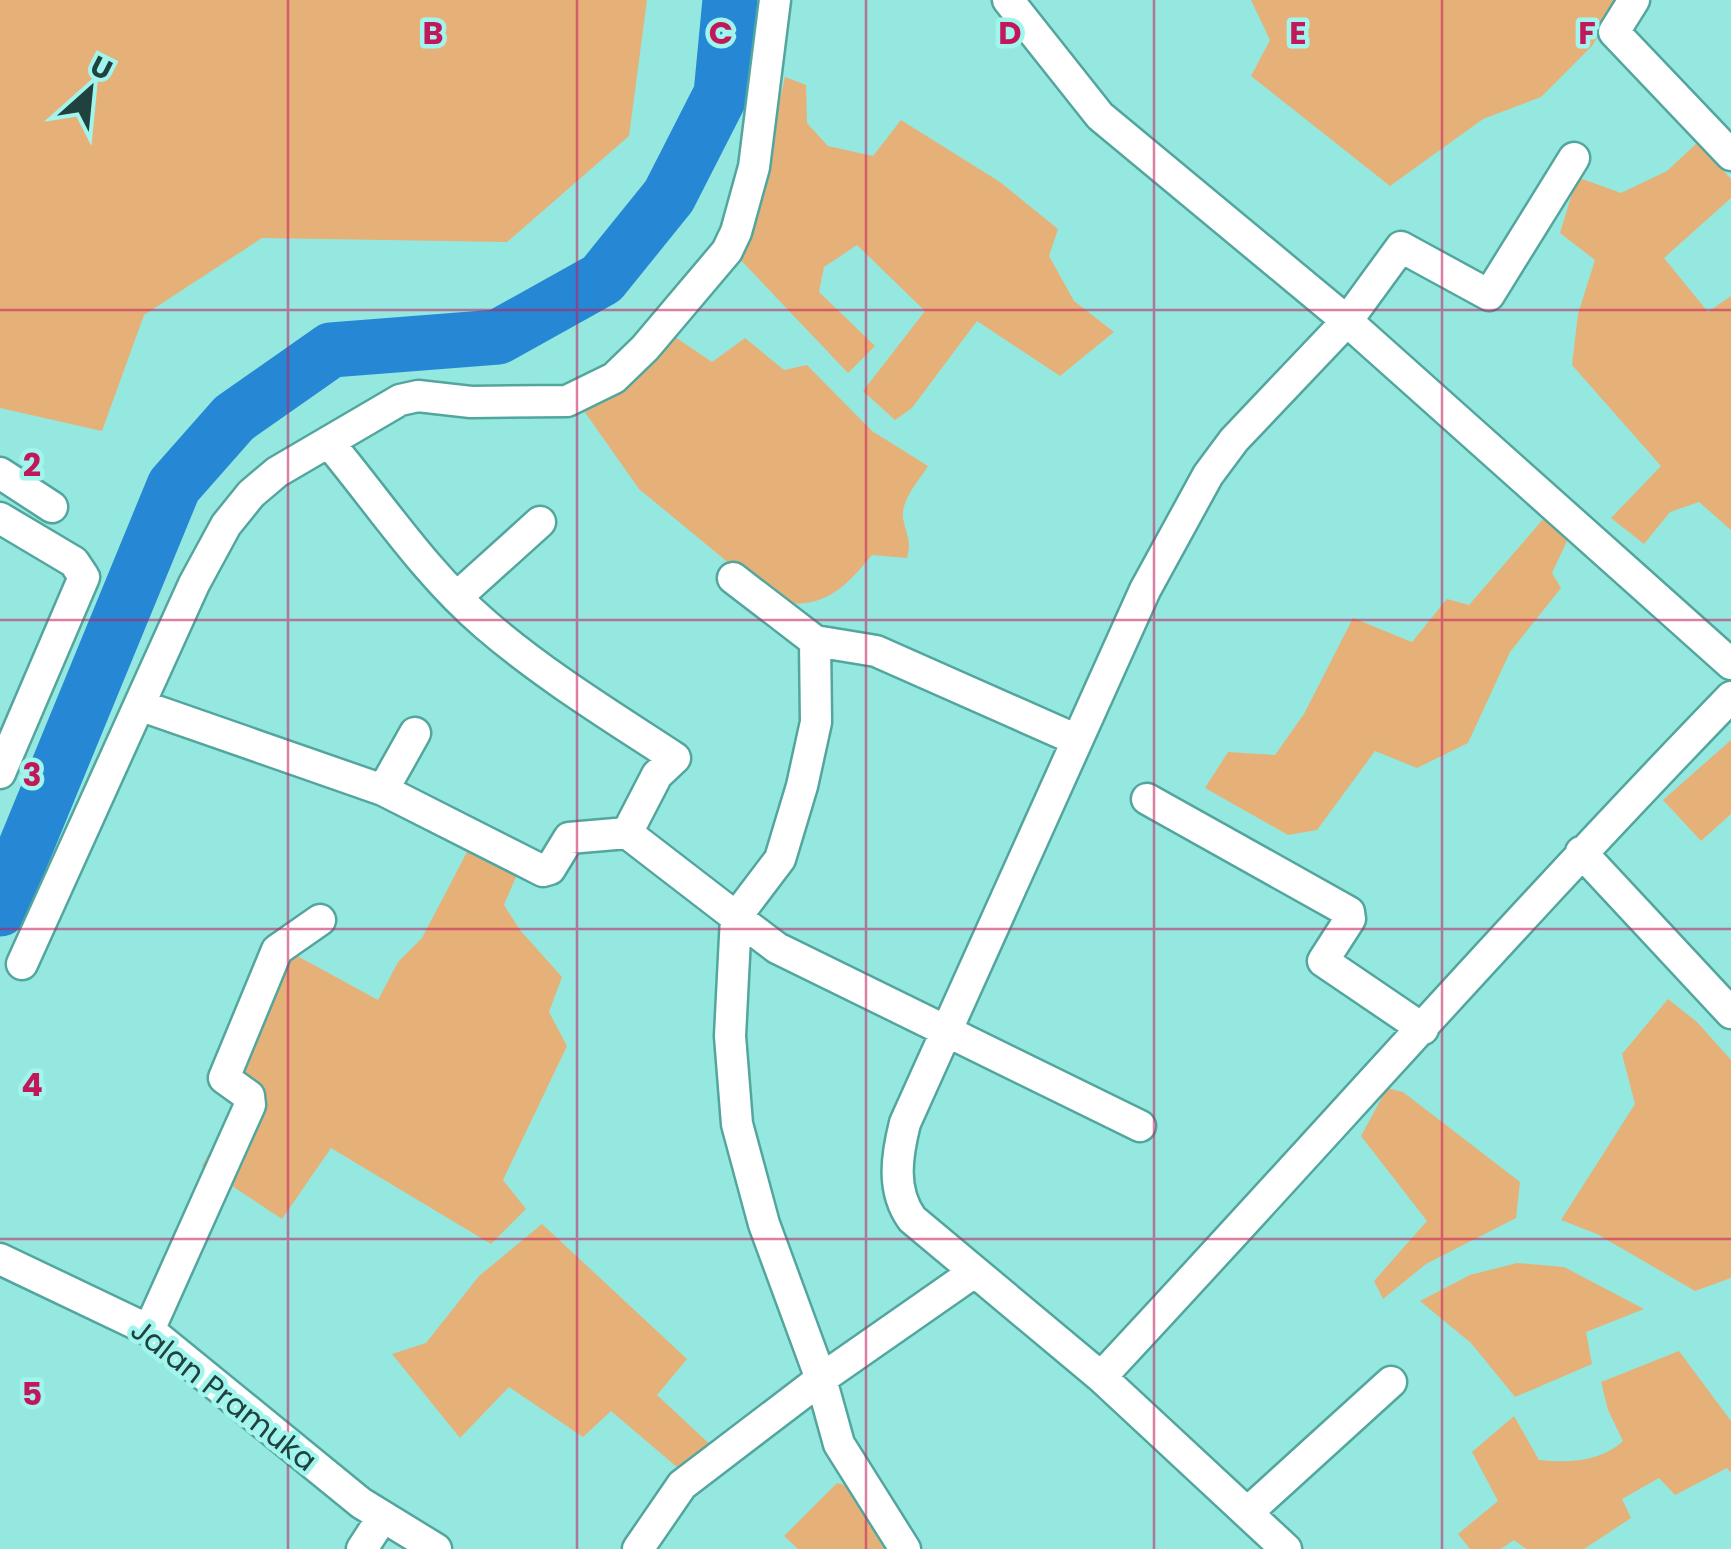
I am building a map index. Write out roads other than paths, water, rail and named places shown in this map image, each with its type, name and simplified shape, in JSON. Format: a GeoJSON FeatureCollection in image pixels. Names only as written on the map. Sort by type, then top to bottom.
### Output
{"type":"FeatureCollection","features":[{"type":"Feature","properties":{"kind":"street"},"geometry":{"type":"LineString","coordinates":[[22,964],[194,584],[226,525],[277,472],[330,444],[374,414],[418,396],[471,402],[566,401],[586,396],[614,378],[645,348],[727,250],[754,167],[775,0]]}},
{"type":"Feature","properties":{"kind":"street"},"geometry":{"type":"LineString","coordinates":[[1008,0],[1100,116],[1348,321],[1731,664]]}},
{"type":"Feature","properties":{"kind":"street"},"geometry":{"type":"LineString","coordinates":[[1634,0],[1614,32],[1731,156]]}},
{"type":"Feature","properties":{"kind":"street"},"geometry":{"type":"LineString","coordinates":[[1286,1549],[1101,1377],[912,1220],[900,1198],[897,1178],[905,1123],[1145,590],[1208,475],[1234,440],[1348,321],[1404,246],[1488,296],[1574,158]]}},
{"type":"Feature","properties":{"kind":"street"},"geometry":{"type":"LineString","coordinates":[[330,444],[457,598],[549,674],[675,758],[657,775],[627,832]]}},
{"type":"Feature","properties":{"kind":"street"},"geometry":{"type":"LineString","coordinates":[[0,473],[52,507]]}},
{"type":"Feature","properties":{"kind":"street"},"geometry":{"type":"LineString","coordinates":[[0,518],[74,562],[84,577],[0,773]]}},
{"type":"Feature","properties":{"kind":"street"},"geometry":{"type":"LineString","coordinates":[[457,598],[540,522]]}},
{"type":"Feature","properties":{"kind":"street"},"geometry":{"type":"LineString","coordinates":[[733,578],[814,640],[876,651],[1077,740]]}},
{"type":"Feature","properties":{"kind":"street"},"geometry":{"type":"LineString","coordinates":[[814,640],[816,722],[802,786],[780,860],[743,923],[730,1036],[738,1124],[764,1224],[833,1372],[839,1444],[906,1549]]}},
{"type":"Feature","properties":{"kind":"street"},"geometry":{"type":"LineString","coordinates":[[1101,1377],[1581,852],[1731,697]]}},
{"type":"Feature","properties":{"kind":"street"},"geometry":{"type":"LineString","coordinates":[[142,706],[383,790],[543,871],[549,870],[569,838],[627,832],[777,948],[1140,1126]]}},
{"type":"Feature","properties":{"kind":"street"},"geometry":{"type":"LineString","coordinates":[[383,790],[415,733]]}},
{"type":"Feature","properties":{"kind":"street"},"geometry":{"type":"LineString","coordinates":[[1147,799],[1349,912],[1350,919],[1323,961],[1423,1029]]}},
{"type":"Feature","properties":{"kind":"street"},"geometry":{"type":"LineString","coordinates":[[1581,852],[1731,1013]]}},
{"type":"Feature","properties":{"kind":"street"},"geometry":{"type":"LineString","coordinates":[[149,1330],[250,1105],[249,1096],[224,1078],[272,960],[284,942],[320,920]]}},
{"type":"Feature","properties":{"kind":"street","name":"Jalan Pramuka"},"geometry":{"type":"LineString","coordinates":[[0,1259],[149,1330],[382,1518],[436,1549]]}},
{"type":"Feature","properties":{"kind":"street"},"geometry":{"type":"LineString","coordinates":[[638,1549],[682,1485],[973,1274]]}},
{"type":"Feature","properties":{"kind":"street"},"geometry":{"type":"LineString","coordinates":[[1248,1512],[1391,1382]]}},
{"type":"Feature","properties":{"kind":"street"},"geometry":{"type":"LineString","coordinates":[[362,1549],[382,1518]]}},
{"type":"Feature","properties":{"kind":"waterway"},"geometry":{"type":"LineString","coordinates":[[0,909],[174,486],[234,418],[331,350],[498,337],[602,279],[669,196],[721,94],[730,0]]}}]}
